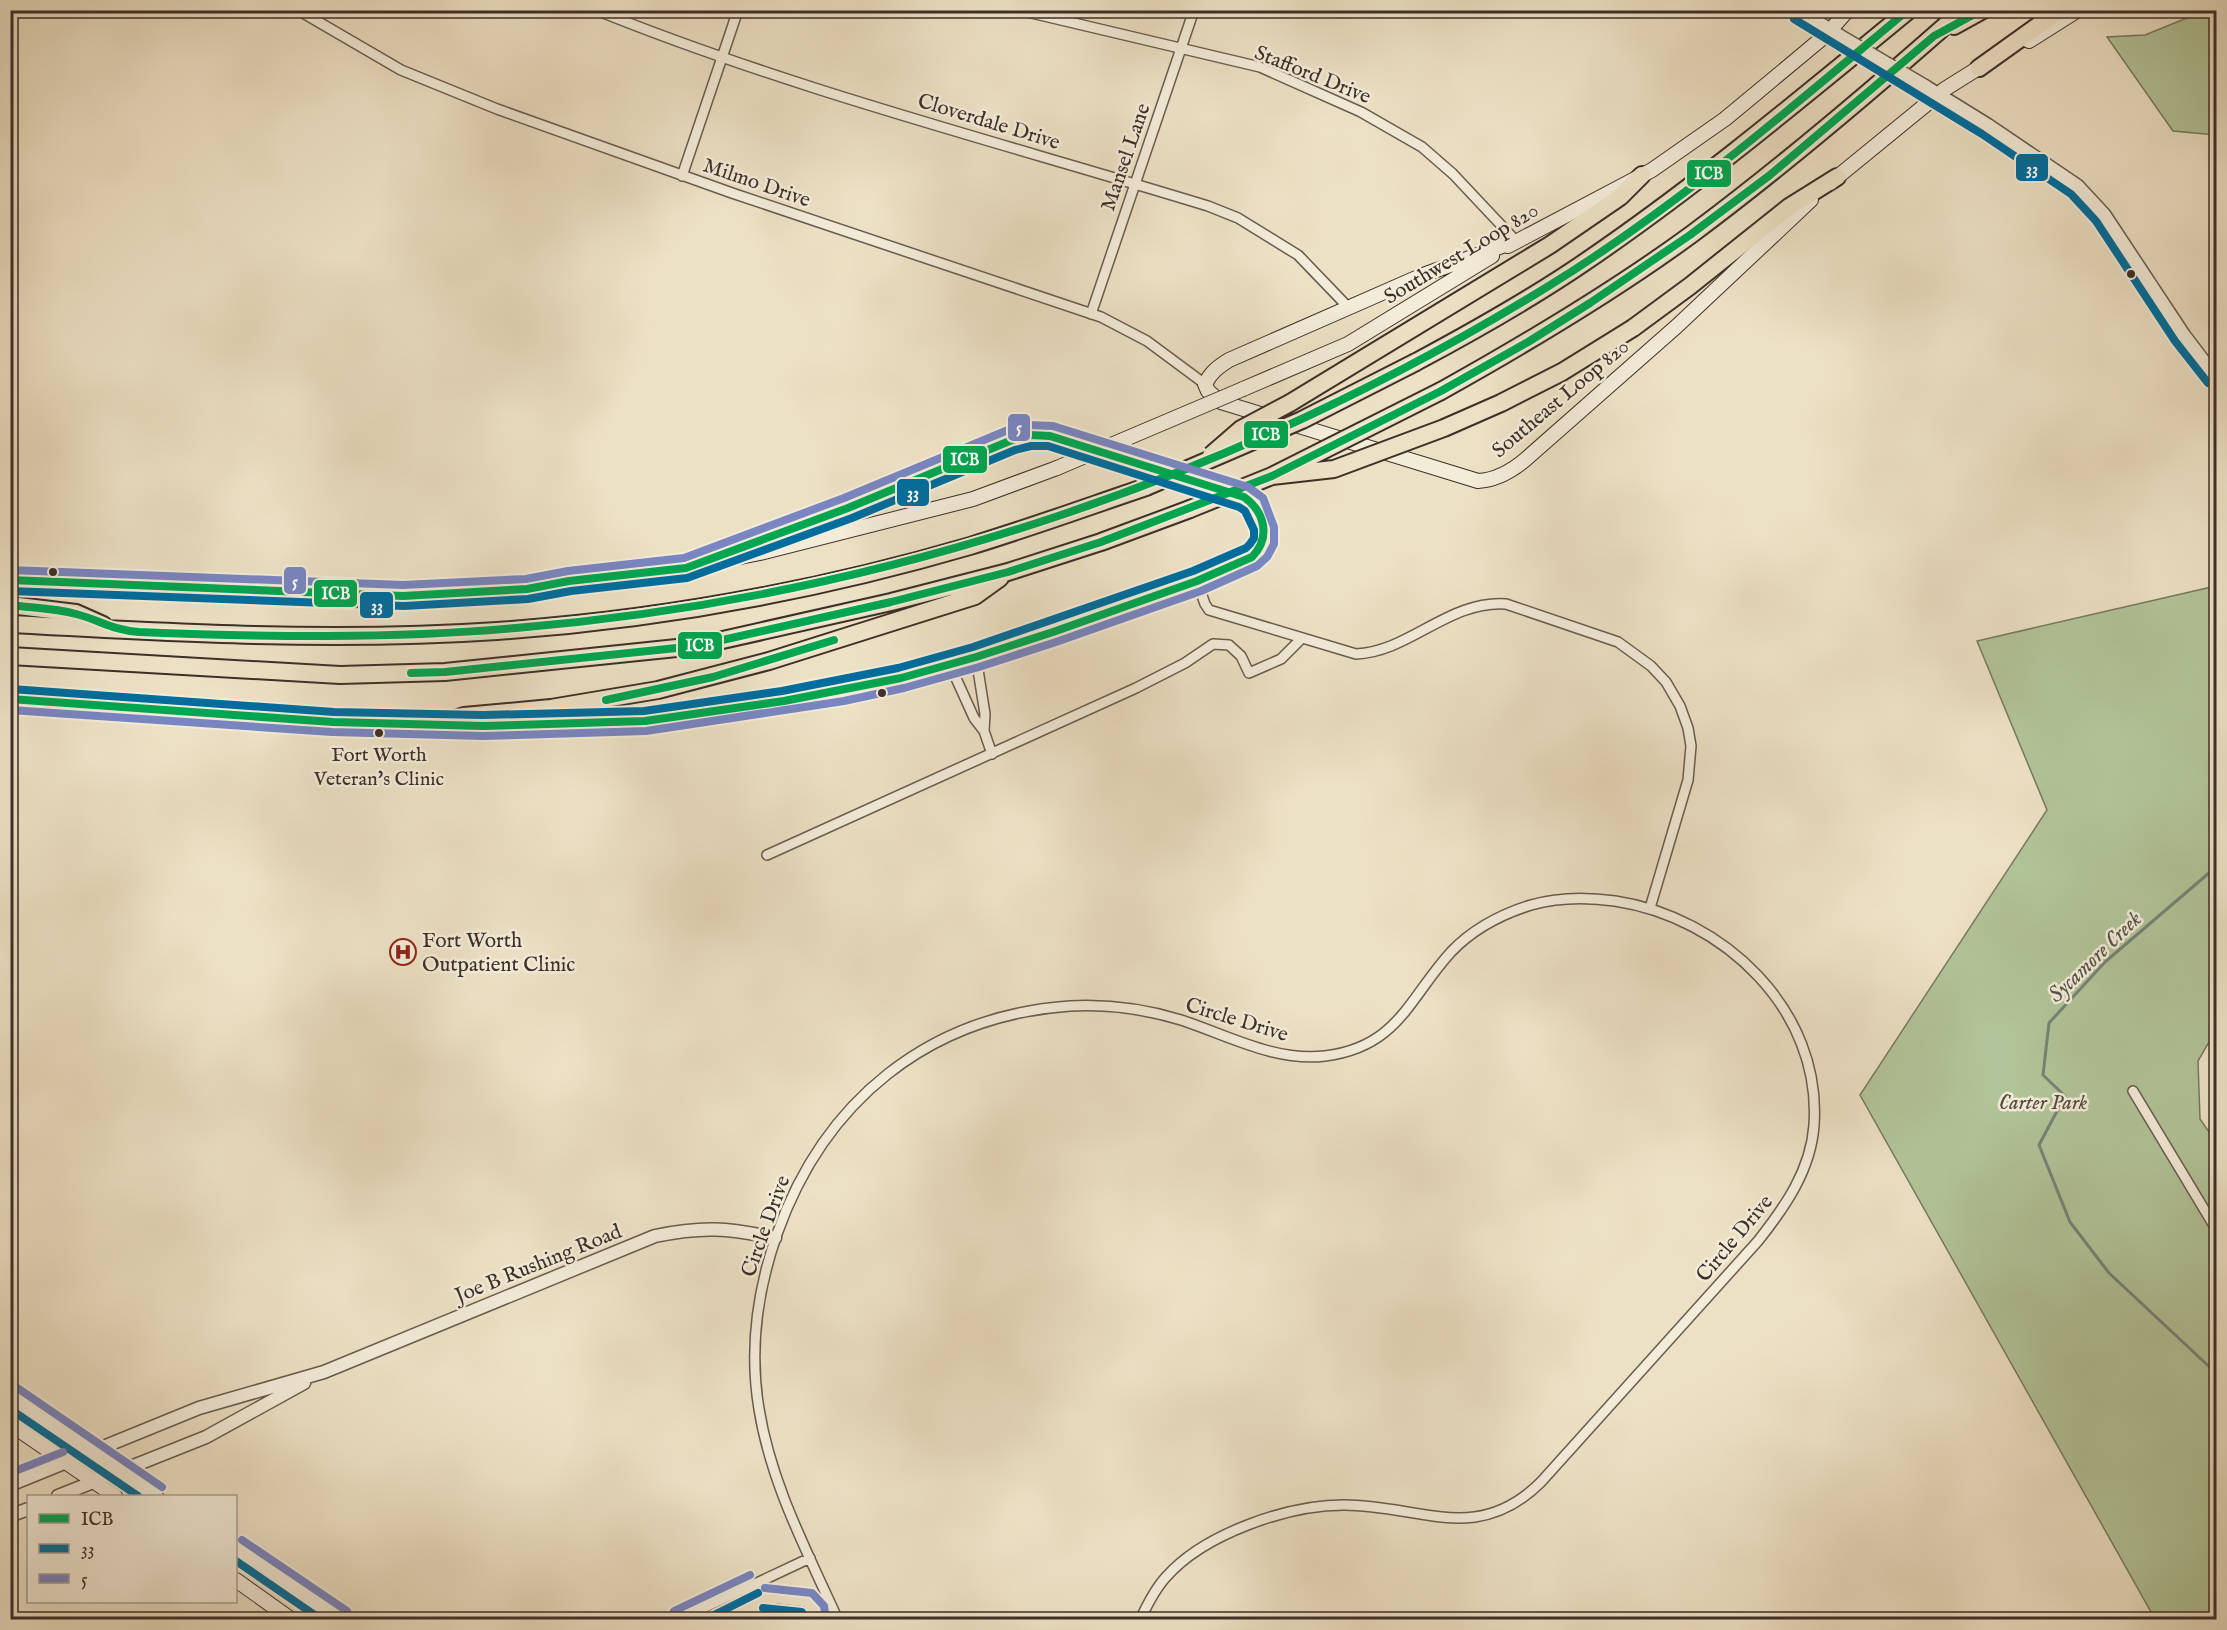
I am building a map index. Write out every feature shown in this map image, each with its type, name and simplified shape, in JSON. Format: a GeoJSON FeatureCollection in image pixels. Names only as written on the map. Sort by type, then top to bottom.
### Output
{"type":"FeatureCollection","features":[{"type":"Feature","properties":{"kind":"highway"},"geometry":{"type":"LineString","coordinates":[[10,624],[310,637],[434,634],[530,628],[670,612],[752,598],[869,573],[1011,533],[1146,487],[1302,420],[1416,362],[1545,288],[1729,157],[1909,10]]}},
{"type":"Feature","properties":{"kind":"highway"},"geometry":{"type":"LineString","coordinates":[[10,656],[340,675],[445,672],[696,646],[891,602],[1008,572],[1101,542],[1272,476],[1441,391],[1528,342],[1690,235],[1770,175],[1963,10]]}},
{"type":"Feature","properties":{"kind":"highway"},"geometry":{"type":"LineString","coordinates":[[1934,36],[1983,10]]}},
{"type":"Feature","properties":{"kind":"highway"},"geometry":{"type":"LineString","coordinates":[[1979,68],[2060,10]]}},
{"type":"Feature","properties":{"kind":"highway"},"geometry":{"type":"LineString","coordinates":[[1201,465],[1241,429],[1290,403],[1550,245],[1620,197],[1641,175]]}},
{"type":"Feature","properties":{"kind":"highway"},"geometry":{"type":"LineString","coordinates":[[1272,476],[1334,469],[1444,428],[1501,403],[1562,372],[1633,328],[1789,207],[1837,177]]}},
{"type":"Feature","properties":{"kind":"highway"},"geometry":{"type":"LineString","coordinates":[[438,724],[464,716],[602,701],[713,677],[975,596],[1008,572]]}},
{"type":"Feature","properties":{"kind":"highway"},"geometry":{"type":"LineString","coordinates":[[10,605],[76,613],[115,630]]}},
{"type":"Feature","properties":{"kind":"main road","name":"Southwest Loop 820"},"geometry":{"type":"LineString","coordinates":[[686,568],[760,553],[973,499],[1057,468],[1348,344],[1516,241],[1641,175],[1725,119],[1830,30],[1848,10]]}},
{"type":"Feature","properties":{"kind":"main road","name":"Southeast Loop 820"},"geometry":{"type":"LineString","coordinates":[[1205,384],[1208,391],[1221,402],[1478,481],[1503,474],[1526,459],[1677,326],[1788,219],[1939,94],[2078,10]]}},
{"type":"Feature","properties":{"kind":"main road"},"geometry":{"type":"LineString","coordinates":[[1205,384],[1215,369],[1229,360],[1348,306],[1423,275],[1516,241]]}},
{"type":"Feature","properties":{"kind":"main road"},"geometry":{"type":"LineString","coordinates":[[10,580],[403,597],[527,589],[569,581],[686,568],[848,508],[1012,440],[1030,435],[1050,436],[1232,493],[1254,504],[1264,528],[1264,540],[1252,557],[1197,581],[1053,633],[950,665],[842,692],[729,710],[645,721],[483,726],[333,722],[10,699]]}},
{"type":"Feature","properties":{"kind":"main road"},"geometry":{"type":"LineString","coordinates":[[10,1396],[153,1495]]}},
{"type":"Feature","properties":{"kind":"main road"},"geometry":{"type":"LineString","coordinates":[[10,1424],[112,1495]]}},
{"type":"Feature","properties":{"kind":"main road"},"geometry":{"type":"LineString","coordinates":[[237,1550],[341,1620]]}},
{"type":"Feature","properties":{"kind":"main road"},"geometry":{"type":"LineString","coordinates":[[237,1581],[292,1620]]}},
{"type":"Feature","properties":{"kind":"street","name":"Milmo Drive"},"geometry":{"type":"LineString","coordinates":[[298,10],[401,69],[497,109],[682,176],[1116,323],[1205,384]]}},
{"type":"Feature","properties":{"kind":"street","name":"Cloverdale Drive"},"geometry":{"type":"LineString","coordinates":[[596,10],[653,34],[785,79],[1208,206],[1246,223],[1298,255],[1348,306]]}},
{"type":"Feature","properties":{"kind":"street"},"geometry":{"type":"LineString","coordinates":[[682,176],[738,10]]}},
{"type":"Feature","properties":{"kind":"street","name":"Stafford Drive"},"geometry":{"type":"LineString","coordinates":[[1019,10],[1260,67],[1361,111],[1422,147],[1453,174],[1516,241]]}},
{"type":"Feature","properties":{"kind":"street","name":"Mansel Lane"},"geometry":{"type":"LineString","coordinates":[[1091,314],[1194,10]]}},
{"type":"Feature","properties":{"kind":"street"},"geometry":{"type":"LineString","coordinates":[[1799,10],[1939,94],[2078,186],[2104,214],[2189,342],[2217,377]]}},
{"type":"Feature","properties":{"kind":"street"},"geometry":{"type":"LineString","coordinates":[[1197,581],[1209,610],[1356,654],[1369,653],[1464,610],[1490,603],[1506,604],[1618,642],[1636,653],[1666,682],[1680,706],[1688,728],[1691,746],[1688,780],[1650,908]]}},
{"type":"Feature","properties":{"kind":"street"},"geometry":{"type":"LineString","coordinates":[[767,855],[1136,688],[1185,663],[1213,644],[1229,645],[1241,656],[1249,674],[1281,659],[1302,638]]}},
{"type":"Feature","properties":{"kind":"street"},"geometry":{"type":"LineString","coordinates":[[976,657],[986,714],[984,730]]}},
{"type":"Feature","properties":{"kind":"street"},"geometry":{"type":"LineString","coordinates":[[950,665],[975,718],[984,730],[992,754]]}},
{"type":"Feature","properties":{"kind":"street","name":"Circle Drive"},"geometry":{"type":"LineString","coordinates":[[838,1620],[775,1476],[759,1408],[755,1373],[756,1316],[766,1268],[799,1182],[833,1127],[852,1105],[893,1068],[917,1052],[969,1027],[1024,1012],[1068,1006],[1111,1006],[1150,1012],[1178,1019],[1274,1052],[1300,1056],[1332,1056],[1356,1049],[1390,1029],[1403,1017],[1451,952],[1483,927],[1531,905],[1560,899],[1592,898],[1650,908],[1690,925],[1742,959],[1766,983],[1783,1006],[1806,1053],[1812,1079],[1814,1127],[1803,1172],[1790,1199],[1776,1219],[1541,1482],[1529,1495],[1516,1503],[1480,1517],[1458,1520],[1376,1507],[1344,1505],[1276,1516],[1212,1541],[1187,1557],[1166,1577],[1152,1596],[1140,1620]]}},
{"type":"Feature","properties":{"kind":"street"},"geometry":{"type":"LineString","coordinates":[[2133,1091],[2217,1229]]}},
{"type":"Feature","properties":{"kind":"street","name":"Joe B Rushing Road"},"geometry":{"type":"LineString","coordinates":[[10,1485],[199,1408],[324,1372],[655,1236],[682,1230],[713,1228],[776,1239]]}},
{"type":"Feature","properties":{"kind":"street","name":"Joe B Rushing Road"},"geometry":{"type":"LineString","coordinates":[[63,1495],[206,1437],[324,1372]]}},
{"type":"Feature","properties":{"kind":"street"},"geometry":{"type":"LineString","coordinates":[[10,1516],[27,1509]]}},
{"type":"Feature","properties":{"kind":"street"},"geometry":{"type":"LineString","coordinates":[[678,1620],[810,1558]]}},
{"type":"Feature","properties":{"kind":"green space"},"geometry":{"type":"Polygon","coordinates":[[[2204,11],[2216,11],[2216,135],[2173,131],[2107,37],[2145,35],[2204,11]]]}},
{"type":"Feature","properties":{"kind":"green space","name":"Carter Park"},"geometry":{"type":"Polygon","coordinates":[[[2216,586],[2216,1030],[2198,1061],[2200,1119],[2216,1142],[2216,1619],[2155,1619],[1860,1095],[2047,810],[1977,641],[2216,586]]]}},
{"type":"Feature","properties":{"kind":"green space"},"geometry":{"type":"Polygon","coordinates":[[[777,1604],[804,1607],[808,1613],[807,1618],[784,1619],[775,1607],[777,1604]]]}},
{"type":"Feature","properties":{"kind":"waterway","name":"Sycamore Creek"},"geometry":{"type":"LineString","coordinates":[[2216,867],[2105,962],[2049,1023],[2043,1075],[2065,1096],[2039,1145],[2070,1222],[2109,1273],[2216,1373]]}},
{"type":"Feature","properties":{"kind":"transit line","name":"ICB"},"geometry":{"type":"LineString","coordinates":[[10,605],[68,612],[113,627],[139,632],[328,636],[469,632],[652,613],[787,589],[920,558],[1051,518],[1180,471],[1306,417],[1428,356],[1547,287],[1642,224],[1687,190],[1908,10]]}},
{"type":"Feature","properties":{"kind":"transit line","name":"ICB"},"geometry":{"type":"LineString","coordinates":[[411,673],[445,672],[696,646],[891,602],[1008,572],[1101,542],[1272,476],[1441,391],[1528,342],[1590,303],[1690,235],[1770,175],[1934,36],[1982,10]]}},
{"type":"Feature","properties":{"kind":"transit line","name":"33"},"geometry":{"type":"LineString","coordinates":[[1794,19],[1982,134],[2071,194],[2096,221],[2175,341],[2208,383]]}},
{"type":"Feature","properties":{"kind":"transit line","name":"5"},"geometry":{"type":"LineString","coordinates":[[10,570],[403,585],[526,579],[568,571],[684,558],[844,498],[1008,430],[1029,425],[1053,426],[1248,487],[1263,498],[1274,527],[1274,544],[1267,557],[1257,566],[1201,591],[1056,642],[904,688],[844,701],[646,731],[483,736],[332,732],[10,710]]}},
{"type":"Feature","properties":{"kind":"transit line","name":"ICB"},"geometry":{"type":"LineString","coordinates":[[10,580],[403,596],[527,589],[569,581],[686,568],[848,508],[1012,440],[1030,435],[1050,436],[1244,497],[1257,510],[1263,526],[1262,542],[1252,557],[1197,581],[976,657],[901,678],[784,701],[645,721],[483,726],[333,722],[10,699]]}},
{"type":"Feature","properties":{"kind":"transit line","name":"33"},"geometry":{"type":"LineString","coordinates":[[10,591],[404,606],[528,599],[571,591],[687,578],[852,518],[1015,450],[1031,446],[1048,446],[1239,507],[1245,511],[1254,530],[1254,538],[1246,548],[1193,571],[973,647],[898,668],[782,691],[644,711],[483,715],[334,712],[11,689]]}},
{"type":"Feature","properties":{"kind":"transit line","name":"ICB"},"geometry":{"type":"LineString","coordinates":[[606,700],[713,677],[834,640]]}},
{"type":"Feature","properties":{"kind":"transit line","name":"5"},"geometry":{"type":"LineString","coordinates":[[16,1387],[162,1487]]}},
{"type":"Feature","properties":{"kind":"transit line","name":"33"},"geometry":{"type":"LineString","coordinates":[[10,1409],[137,1495]]}},
{"type":"Feature","properties":{"kind":"transit line","name":"5"},"geometry":{"type":"LineString","coordinates":[[10,1473],[63,1452]]}},
{"type":"Feature","properties":{"kind":"transit line","name":"5"},"geometry":{"type":"LineString","coordinates":[[242,1540],[347,1611]]}},
{"type":"Feature","properties":{"kind":"transit line","name":"33"},"geometry":{"type":"LineString","coordinates":[[237,1562],[322,1620]]}},
{"type":"Feature","properties":{"kind":"transit line","name":"5"},"geometry":{"type":"LineString","coordinates":[[674,1611],[750,1575]]}},
{"type":"Feature","properties":{"kind":"transit line","name":"5"},"geometry":{"type":"LineString","coordinates":[[765,1588],[812,1593],[824,1606],[826,1620]]}},
{"type":"Feature","properties":{"kind":"transit line","name":"33"},"geometry":{"type":"LineString","coordinates":[[704,1620],[758,1593]]}},
{"type":"Feature","properties":{"kind":"transit line","name":"33"},"geometry":{"type":"LineString","coordinates":[[763,1608],[802,1612],[804,1620]]}},
{"type":"Feature","properties":{"kind":"place","name":"Fort Worth Veteran's Clinic"},"geometry":{"type":"Point","coordinates":[379,733]}},
{"type":"Feature","properties":{"kind":"place","name":"Fort Worth Outpatient Clinic"},"geometry":{"type":"Point","coordinates":[403,952]}}]}
